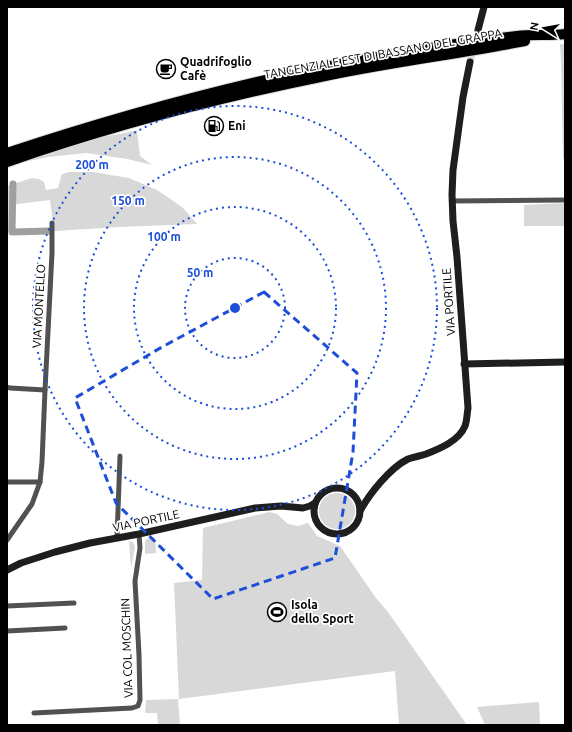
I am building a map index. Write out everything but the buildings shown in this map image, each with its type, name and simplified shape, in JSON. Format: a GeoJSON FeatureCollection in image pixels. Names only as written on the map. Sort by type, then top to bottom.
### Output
{"type":"FeatureCollection","features":[{"type":"Feature","properties":{"kind":"highway","name":"TANGENZIALE EST DI BASSANO DEL GRAPPA"},"geometry":{"type":"LineString","coordinates":[[7,153],[87,127],[167,104],[310,70],[405,52],[519,35],[562,34]]}},
{"type":"Feature","properties":{"kind":"highway","name":"TANGENZIALE EST DI BASSANO DEL GRAPPA"},"geometry":{"type":"LineString","coordinates":[[7,162],[137,121],[261,90],[391,63],[562,34]]}},
{"type":"Feature","properties":{"kind":"street"},"geometry":{"type":"LineString","coordinates":[[478,30],[484,7]]}},
{"type":"Feature","properties":{"kind":"street","name":"VIA PORTILE"},"geometry":{"type":"LineString","coordinates":[[360,511],[374,490],[386,476],[398,466],[408,459],[426,454],[454,440],[466,425],[468,408],[452,201],[453,170],[463,97],[470,62]]}},
{"type":"Feature","properties":{"kind":"street"},"geometry":{"type":"LineString","coordinates":[[452,201],[563,200]]}},
{"type":"Feature","properties":{"kind":"street","name":"VIA MONTELLO"},"geometry":{"type":"LineString","coordinates":[[7,540],[32,504],[40,482],[43,454],[52,223]]}},
{"type":"Feature","properties":{"kind":"street"},"geometry":{"type":"LineString","coordinates":[[464,364],[565,362]]}},
{"type":"Feature","properties":{"kind":"street"},"geometry":{"type":"LineString","coordinates":[[7,387],[45,390]]}},
{"type":"Feature","properties":{"kind":"street"},"geometry":{"type":"LineString","coordinates":[[117,538],[120,456]]}},
{"type":"Feature","properties":{"kind":"street"},"geometry":{"type":"LineString","coordinates":[[7,482],[40,482]]}},
{"type":"Feature","properties":{"kind":"street"},"geometry":{"type":"LineString","coordinates":[[353,494],[359,503],[360,511],[359,518],[350,530],[337,534],[325,531],[320,527],[315,519],[314,510],[315,503],[322,493],[328,489],[343,488],[360,496],[367,495],[374,490]]}},
{"type":"Feature","properties":{"kind":"street","name":"VIA PORTILE"},"geometry":{"type":"LineString","coordinates":[[292,508],[303,508],[315,503]]}},
{"type":"Feature","properties":{"kind":"street","name":"VIA PORTILE"},"geometry":{"type":"LineString","coordinates":[[7,570],[21,563],[54,552],[255,508],[281,506],[292,508],[303,511],[315,519]]}},
{"type":"Feature","properties":{"kind":"street","name":"VIA COL MOSCHIN"},"geometry":{"type":"LineString","coordinates":[[34,713],[132,708],[138,706],[140,700],[139,655],[135,581],[140,548],[139,534]]}},
{"type":"Feature","properties":{"kind":"street"},"geometry":{"type":"LineString","coordinates":[[7,606],[74,603]]}},
{"type":"Feature","properties":{"kind":"street"},"geometry":{"type":"LineString","coordinates":[[7,631],[65,628]]}},
{"type":"Feature","properties":{"kind":"highlighted area"},"geometry":{"type":"Polygon","coordinates":[[[264,292],[357,373],[353,452],[335,558],[213,599],[116,503],[75,398],[162,347],[264,292]]]}},
{"type":"Feature","properties":{"kind":"shaded area"},"geometry":{"type":"Polygon","coordinates":[[[560,44],[565,44],[565,159],[563,159],[560,44]]]}},
{"type":"Feature","properties":{"kind":"shaded area"},"geometry":{"type":"Polygon","coordinates":[[[137,130],[140,156],[152,165],[127,159],[86,153],[48,157],[11,165],[100,137],[137,130]]]}},
{"type":"Feature","properties":{"kind":"shaded area"},"geometry":{"type":"Polygon","coordinates":[[[69,172],[93,172],[129,178],[157,190],[182,207],[197,224],[54,231],[50,200],[9,205],[12,231],[7,232],[7,186],[32,178],[39,179],[44,182],[46,190],[58,188],[62,174],[69,172]]]}},
{"type":"Feature","properties":{"kind":"shaded area"},"geometry":{"type":"Polygon","coordinates":[[[565,203],[565,226],[524,226],[524,205],[565,203]]]}},
{"type":"Feature","properties":{"kind":"shaded area"},"geometry":{"type":"Polygon","coordinates":[[[337,493],[347,496],[352,501],[355,511],[352,521],[347,526],[337,529],[327,526],[322,521],[319,511],[322,501],[327,496],[337,493]]]}},
{"type":"Feature","properties":{"kind":"shaded area","name":"Isola dello Sport"},"geometry":{"type":"Polygon","coordinates":[[[269,512],[277,514],[288,524],[298,526],[308,523],[317,536],[340,546],[467,725],[399,725],[395,671],[179,699],[174,583],[202,580],[203,528],[269,512]]]}},
{"type":"Feature","properties":{"kind":"shaded area"},"geometry":{"type":"Polygon","coordinates":[[[155,537],[156,553],[145,554],[146,539],[155,537]]]}},
{"type":"Feature","properties":{"kind":"shaded area"},"geometry":{"type":"Polygon","coordinates":[[[129,541],[133,542],[135,547],[131,568],[129,541]]]}},
{"type":"Feature","properties":{"kind":"shaded area"},"geometry":{"type":"Polygon","coordinates":[[[178,699],[180,725],[158,725],[157,713],[145,713],[146,700],[178,699]]]}},
{"type":"Feature","properties":{"kind":"shaded area"},"geometry":{"type":"Polygon","coordinates":[[[539,702],[540,725],[485,725],[477,707],[539,702]]]}},
{"type":"Feature","properties":{"kind":"waterway"},"geometry":{"type":"LineString","coordinates":[[13,184],[12,232],[49,231]]}},
{"type":"Feature","properties":{"kind":"tunnel"},"geometry":{"type":"LineString","coordinates":[[470,62],[478,30]]}},
{"type":"Feature","properties":{"kind":"place","name":"Quadrifoglio Cafè"},"geometry":{"type":"Point","coordinates":[166,69]}},
{"type":"Feature","properties":{"kind":"place","name":"Eni"},"geometry":{"type":"Point","coordinates":[214,126]}},
{"type":"Feature","properties":{"kind":"place","name":"Isola dello Sport"},"geometry":{"type":"Point","coordinates":[277,612]}}]}
